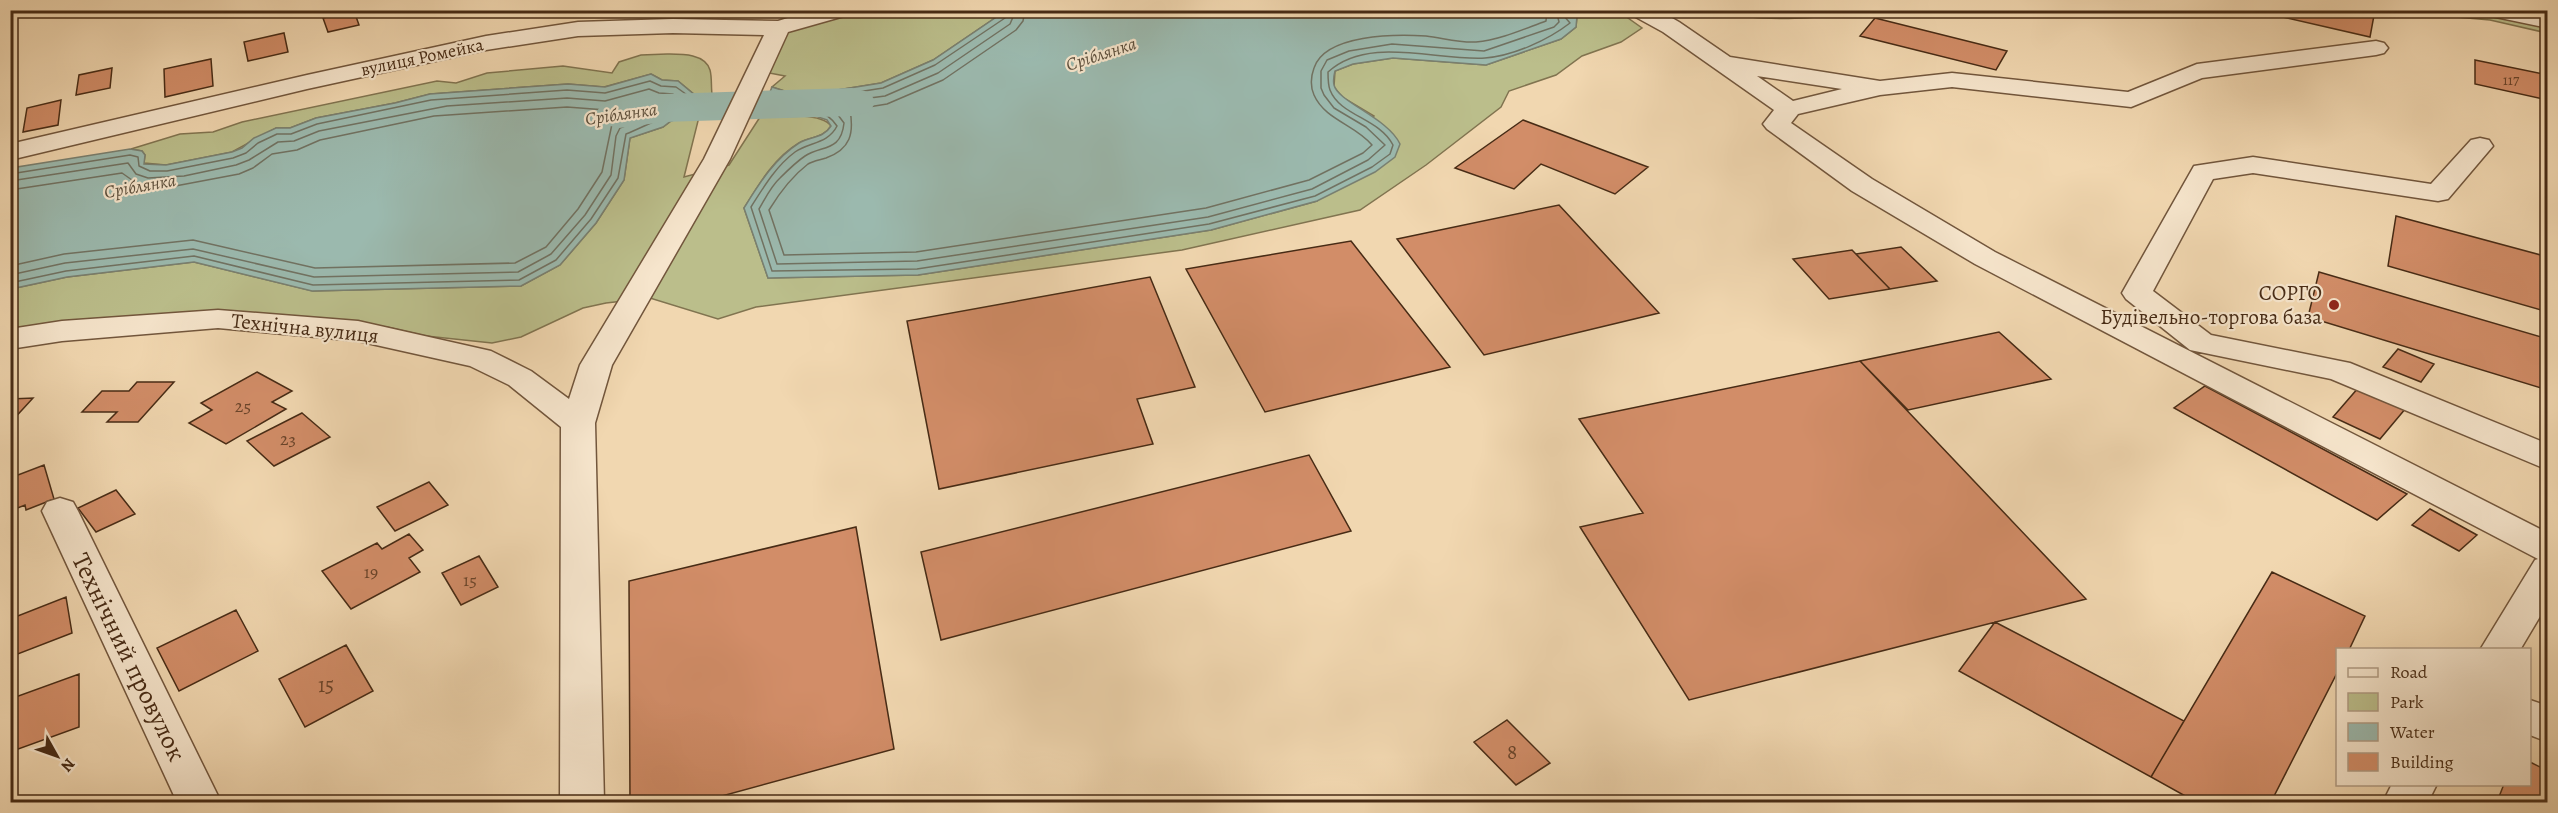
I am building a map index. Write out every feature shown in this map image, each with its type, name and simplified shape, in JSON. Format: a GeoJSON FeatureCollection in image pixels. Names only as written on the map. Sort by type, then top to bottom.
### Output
{"type":"FeatureCollection","features":[{"type":"Feature","properties":{"kind":"street","name":"вулиця Ромейка"},"geometry":{"type":"LineString","coordinates":[[10,152],[307,82],[486,43],[578,29],[673,26],[779,28],[840,10]]}},
{"type":"Feature","properties":{"kind":"street"},"geometry":{"type":"LineString","coordinates":[[1640,10],[1671,27],[1789,108]]}},
{"type":"Feature","properties":{"kind":"street"},"geometry":{"type":"LineString","coordinates":[[2494,10],[2547,21]]}},
{"type":"Feature","properties":{"kind":"street"},"geometry":{"type":"LineString","coordinates":[[582,802],[578,423],[596,365],[717,159],[779,28]]}},
{"type":"Feature","properties":{"kind":"street"},"geometry":{"type":"LineString","coordinates":[[2376,48],[2197,71],[2131,100],[1952,80],[1880,88],[1789,108],[1776,124],[1862,184],[1985,258],[2547,549]]}},
{"type":"Feature","properties":{"kind":"street"},"geometry":{"type":"LineString","coordinates":[[1722,63],[1880,88]]}},
{"type":"Feature","properties":{"kind":"street"},"geometry":{"type":"LineString","coordinates":[[2480,146],[2438,193],[2253,165],[2203,172],[2137,293],[2201,343],[2339,370],[2547,458]]}},
{"type":"Feature","properties":{"kind":"street","name":"Технічна вулиця"},"geometry":{"type":"LineString","coordinates":[[10,339],[62,331],[218,319],[358,331],[480,358],[520,378],[578,423]]}},
{"type":"Feature","properties":{"kind":"street","name":"Технічний провулок"},"geometry":{"type":"LineString","coordinates":[[60,511],[199,802]]}},
{"type":"Feature","properties":{"kind":"street"},"geometry":{"type":"LineString","coordinates":[[2500,648],[2547,570]]}},
{"type":"Feature","properties":{"kind":"street"},"geometry":{"type":"LineString","coordinates":[[2531,718],[2547,725]]}},
{"type":"Feature","properties":{"kind":"street"},"geometry":{"type":"LineString","coordinates":[[2405,802],[2415,786]]}},
{"type":"Feature","properties":{"kind":"green space"},"geometry":{"type":"Polygon","coordinates":[[[853,11],[1013,11],[1001,14],[933,60],[881,83],[800,96],[772,87],[785,76],[764,72],[786,29],[853,11]]]}},
{"type":"Feature","properties":{"kind":"green space"},"geometry":{"type":"Polygon","coordinates":[[[1563,11],[1618,11],[1642,28],[1621,42],[1582,56],[1556,75],[1509,91],[1501,107],[1426,165],[1360,210],[1182,250],[756,307],[718,319],[650,298],[606,303],[583,308],[521,337],[492,343],[426,336],[387,327],[188,312],[52,325],[11,332],[11,289],[67,277],[194,262],[313,291],[521,286],[560,265],[596,223],[624,180],[630,138],[663,127],[671,121],[686,116],[699,117],[684,177],[729,165],[760,117],[809,117],[826,122],[831,126],[824,133],[799,143],[782,156],[768,172],[744,208],[768,278],[918,275],[1211,230],[1317,201],[1374,116],[1342,97],[1334,87],[1335,71],[1353,64],[1393,58],[1486,65],[1561,39],[1576,27],[1577,17],[1563,11]]]}},
{"type":"Feature","properties":{"kind":"green space"},"geometry":{"type":"Polygon","coordinates":[[[1709,11],[1869,11],[1829,16],[1769,18],[1709,11]]]}},
{"type":"Feature","properties":{"kind":"green space"},"geometry":{"type":"Polygon","coordinates":[[[2388,11],[2547,11],[2547,33],[2490,20],[2388,11]]]}},
{"type":"Feature","properties":{"kind":"green space"},"geometry":{"type":"Polygon","coordinates":[[[678,54],[698,57],[707,64],[711,76],[712,94],[695,95],[678,81],[662,80],[651,74],[604,87],[568,84],[430,94],[316,118],[290,128],[276,128],[232,152],[166,165],[144,163],[145,155],[142,151],[131,149],[180,134],[213,132],[242,122],[437,81],[456,83],[487,73],[563,66],[612,73],[619,62],[641,55],[678,54]]]}},
{"type":"Feature","properties":{"kind":"water"},"geometry":{"type":"Polygon","coordinates":[[[1013,11],[1563,11],[1577,16],[1576,27],[1561,39],[1486,65],[1393,58],[1353,64],[1335,71],[1334,83],[1337,91],[1375,118],[1394,135],[1400,144],[1395,157],[1375,172],[1317,201],[1211,230],[918,275],[768,278],[744,208],[768,172],[790,149],[824,133],[831,126],[827,120],[815,116],[760,117],[772,87],[800,96],[881,83],[933,60],[1001,14],[1013,11]]]}},
{"type":"Feature","properties":{"kind":"water"},"geometry":{"type":"Polygon","coordinates":[[[651,74],[662,80],[678,81],[695,95],[712,101],[699,117],[686,116],[671,121],[663,127],[630,138],[624,180],[596,223],[560,265],[521,286],[312,291],[194,262],[67,277],[11,289],[11,168],[130,149],[142,151],[145,155],[144,164],[166,165],[232,152],[276,128],[290,128],[316,118],[430,94],[568,84],[605,87],[651,74]]]}},
{"type":"Feature","properties":{"kind":"building"},"geometry":{"type":"Polygon","coordinates":[[[2252,10],[2375,10],[2370,37],[2252,10]]]}},
{"type":"Feature","properties":{"kind":"building"},"geometry":{"type":"Polygon","coordinates":[[[354,11],[359,25],[328,32],[323,18],[354,11]]]}},
{"type":"Feature","properties":{"kind":"building"},"geometry":{"type":"Polygon","coordinates":[[[1875,18],[2007,51],[1996,70],[1860,36],[1875,18]]]}},
{"type":"Feature","properties":{"kind":"building"},"geometry":{"type":"Polygon","coordinates":[[[284,33],[288,52],[248,61],[244,42],[284,33]]]}},
{"type":"Feature","properties":{"kind":"building"},"geometry":{"type":"Polygon","coordinates":[[[211,59],[213,86],[165,97],[164,69],[211,59]]]}},
{"type":"Feature","properties":{"kind":"building"},"geometry":{"type":"Polygon","coordinates":[[[2475,60],[2548,75],[2548,100],[2475,84],[2475,60]]]}},
{"type":"Feature","properties":{"kind":"building"},"geometry":{"type":"Polygon","coordinates":[[[112,68],[110,88],[76,95],[79,75],[112,68]]]}},
{"type":"Feature","properties":{"kind":"building"},"geometry":{"type":"Polygon","coordinates":[[[61,100],[58,125],[23,132],[27,108],[61,100]]]}},
{"type":"Feature","properties":{"kind":"building"},"geometry":{"type":"Polygon","coordinates":[[[1523,120],[1648,167],[1615,194],[1541,164],[1514,189],[1455,168],[1523,120]]]}},
{"type":"Feature","properties":{"kind":"building"},"geometry":{"type":"Polygon","coordinates":[[[1559,205],[1659,313],[1484,355],[1397,239],[1559,205]]]}},
{"type":"Feature","properties":{"kind":"building"},"geometry":{"type":"Polygon","coordinates":[[[2396,216],[2548,257],[2548,312],[2388,266],[2396,216]]]}},
{"type":"Feature","properties":{"kind":"building"},"geometry":{"type":"Polygon","coordinates":[[[1351,241],[1450,367],[1265,412],[1186,269],[1351,241]]]}},
{"type":"Feature","properties":{"kind":"building"},"geometry":{"type":"Polygon","coordinates":[[[1901,247],[1937,281],[1890,289],[1856,254],[1901,247]]]}},
{"type":"Feature","properties":{"kind":"building"},"geometry":{"type":"Polygon","coordinates":[[[1852,250],[1890,289],[1829,299],[1793,259],[1852,250]]]}},
{"type":"Feature","properties":{"kind":"building"},"geometry":{"type":"Polygon","coordinates":[[[2319,272],[2548,339],[2548,390],[2308,317],[2319,272]]]}},
{"type":"Feature","properties":{"kind":"building"},"geometry":{"type":"Polygon","coordinates":[[[1150,277],[1195,387],[1137,399],[1153,444],[939,489],[907,321],[1150,277]]]}},
{"type":"Feature","properties":{"kind":"building"},"geometry":{"type":"Polygon","coordinates":[[[1999,332],[2051,379],[1908,410],[1860,361],[1999,332]]]}},
{"type":"Feature","properties":{"kind":"building"},"geometry":{"type":"Polygon","coordinates":[[[2398,349],[2434,364],[2421,382],[2383,367],[2398,349]]]}},
{"type":"Feature","properties":{"kind":"building"},"geometry":{"type":"Polygon","coordinates":[[[1860,361],[2086,599],[1689,700],[1580,527],[1643,513],[1579,419],[1860,361]]]}},
{"type":"Feature","properties":{"kind":"building"},"geometry":{"type":"Polygon","coordinates":[[[257,372],[292,391],[272,402],[286,409],[226,444],[189,423],[212,410],[201,403],[257,372]]]}},
{"type":"Feature","properties":{"kind":"building"},"geometry":{"type":"Polygon","coordinates":[[[137,382],[174,382],[138,422],[107,422],[117,412],[82,412],[102,391],[129,391],[137,382]]]}},
{"type":"Feature","properties":{"kind":"building"},"geometry":{"type":"Polygon","coordinates":[[[2205,386],[2407,494],[2377,520],[2174,408],[2205,386]]]}},
{"type":"Feature","properties":{"kind":"building"},"geometry":{"type":"Polygon","coordinates":[[[2359,387],[2406,408],[2380,439],[2333,417],[2359,387]]]}},
{"type":"Feature","properties":{"kind":"building"},"geometry":{"type":"Polygon","coordinates":[[[33,398],[10,423],[10,399],[33,398]]]}},
{"type":"Feature","properties":{"kind":"building"},"geometry":{"type":"Polygon","coordinates":[[[302,413],[330,437],[274,466],[247,441],[302,413]]]}},
{"type":"Feature","properties":{"kind":"building"},"geometry":{"type":"Polygon","coordinates":[[[1309,455],[1351,531],[941,640],[921,552],[1309,455]]]}},
{"type":"Feature","properties":{"kind":"building"},"geometry":{"type":"Polygon","coordinates":[[[44,465],[54,499],[26,510],[25,505],[10,511],[10,478],[44,465]]]}},
{"type":"Feature","properties":{"kind":"building"},"geometry":{"type":"Polygon","coordinates":[[[429,482],[448,505],[395,531],[377,507],[429,482]]]}},
{"type":"Feature","properties":{"kind":"building"},"geometry":{"type":"Polygon","coordinates":[[[116,490],[135,514],[96,532],[78,508],[116,490]]]}},
{"type":"Feature","properties":{"kind":"building"},"geometry":{"type":"Polygon","coordinates":[[[2430,509],[2477,535],[2459,551],[2412,525],[2430,509]]]}},
{"type":"Feature","properties":{"kind":"building"},"geometry":{"type":"Polygon","coordinates":[[[856,527],[894,749],[700,802],[630,802],[629,581],[856,527]]]}},
{"type":"Feature","properties":{"kind":"building"},"geometry":{"type":"Polygon","coordinates":[[[409,534],[423,550],[409,558],[420,572],[351,609],[322,571],[377,543],[382,549],[409,534]]]}},
{"type":"Feature","properties":{"kind":"building"},"geometry":{"type":"Polygon","coordinates":[[[479,556],[498,587],[461,605],[442,573],[479,556]]]}},
{"type":"Feature","properties":{"kind":"building"},"geometry":{"type":"Polygon","coordinates":[[[2272,572],[2365,616],[2350,648],[2336,648],[2336,675],[2271,802],[2196,802],[2151,777],[2272,572]]]}},
{"type":"Feature","properties":{"kind":"building"},"geometry":{"type":"Polygon","coordinates":[[[66,597],[72,633],[10,657],[10,619],[66,597]]]}},
{"type":"Feature","properties":{"kind":"building"},"geometry":{"type":"Polygon","coordinates":[[[236,610],[258,651],[179,691],[157,648],[236,610]]]}},
{"type":"Feature","properties":{"kind":"building"},"geometry":{"type":"Polygon","coordinates":[[[1995,622],[2184,721],[2151,777],[1959,671],[1995,622]]]}},
{"type":"Feature","properties":{"kind":"building"},"geometry":{"type":"Polygon","coordinates":[[[346,645],[373,691],[305,727],[279,679],[346,645]]]}},
{"type":"Feature","properties":{"kind":"building"},"geometry":{"type":"Polygon","coordinates":[[[79,674],[79,727],[10,752],[10,699],[79,674]]]}},
{"type":"Feature","properties":{"kind":"building"},"geometry":{"type":"Polygon","coordinates":[[[1507,720],[1550,763],[1516,785],[1474,742],[1507,720]]]}},
{"type":"Feature","properties":{"kind":"building"},"geometry":{"type":"Polygon","coordinates":[[[2531,762],[2548,771],[2548,802],[2497,802],[2503,786],[2531,786],[2531,762]]]}},
{"type":"Feature","properties":{"kind":"waterway","name":"Сріблянка"},"geometry":{"type":"LineString","coordinates":[[619,114],[664,108],[852,102]]}},
{"type":"Feature","properties":{"kind":"place","name":"СОРГО Будівельно-торгова база"},"geometry":{"type":"Point","coordinates":[2334,305]}}]}
